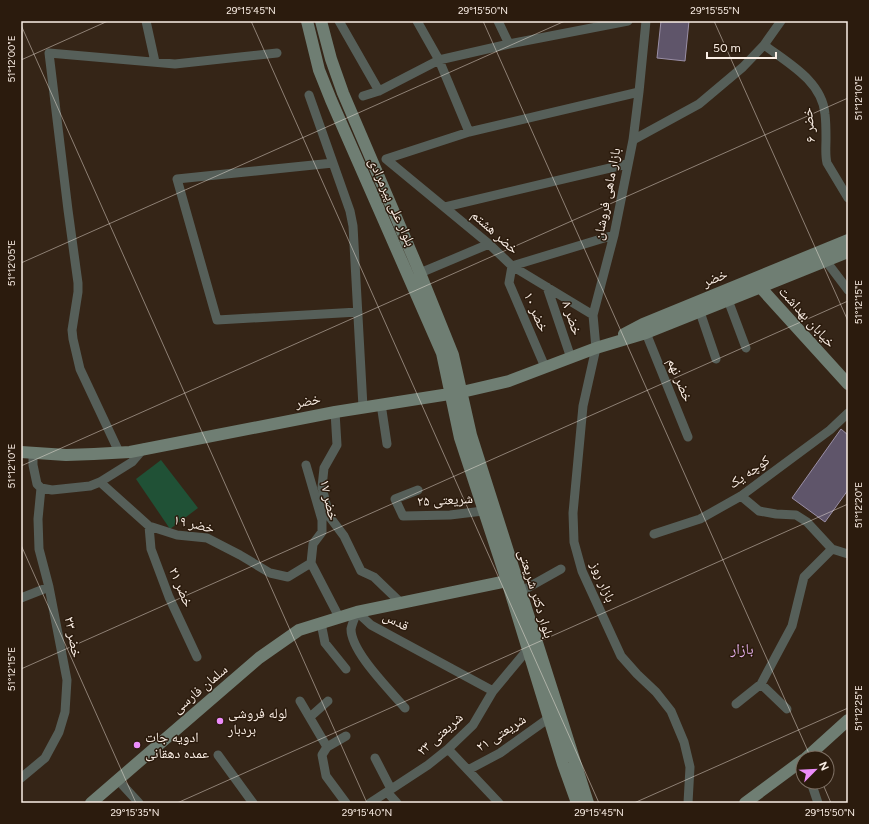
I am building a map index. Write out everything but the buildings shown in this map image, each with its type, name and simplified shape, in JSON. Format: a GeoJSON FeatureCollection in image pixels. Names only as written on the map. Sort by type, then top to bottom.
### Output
{"type":"FeatureCollection","features":[{"type":"Feature","properties":{"kind":"street"},"geometry":{"type":"LineString","coordinates":[[146,21],[156,62]]}},
{"type":"Feature","properties":{"kind":"street","name":"بلوار علی پیرمرادی"},"geometry":{"type":"LineString","coordinates":[[307,21],[319,70],[331,100],[442,353],[457,394]]}},
{"type":"Feature","properties":{"kind":"street","name":"بلوار علی پیرمرادی"},"geometry":{"type":"LineString","coordinates":[[321,21],[331,59],[343,93],[453,355],[457,394]]}},
{"type":"Feature","properties":{"kind":"street"},"geometry":{"type":"LineString","coordinates":[[339,21],[379,91]]}},
{"type":"Feature","properties":{"kind":"street"},"geometry":{"type":"LineString","coordinates":[[417,21],[439,60],[469,132],[639,92]]}},
{"type":"Feature","properties":{"kind":"street"},"geometry":{"type":"LineString","coordinates":[[498,21],[510,44]]}},
{"type":"Feature","properties":{"kind":"street"},"geometry":{"type":"LineString","coordinates":[[363,96],[379,91],[439,60],[510,44],[628,21]]}},
{"type":"Feature","properties":{"kind":"street"},"geometry":{"type":"LineString","coordinates":[[633,140],[646,21]]}},
{"type":"Feature","properties":{"kind":"street","name":"بازار ماهی فروشان"},"geometry":{"type":"LineString","coordinates":[[596,348],[593,315],[614,235],[633,140],[699,104],[743,67],[764,45],[781,21]]}},
{"type":"Feature","properties":{"kind":"street","name":"خضر ۶"},"geometry":{"type":"LineString","coordinates":[[764,45],[800,71],[820,97],[825,113],[825,158],[848,198]]}},
{"type":"Feature","properties":{"kind":"street"},"geometry":{"type":"LineString","coordinates":[[118,452],[104,418],[80,369],[73,340],[72,330],[78,283],[49,53],[175,64],[277,53]]}},
{"type":"Feature","properties":{"kind":"street"},"geometry":{"type":"LineString","coordinates":[[309,95],[350,211],[353,226],[363,407]]}},
{"type":"Feature","properties":{"kind":"street","name":"خضر هشتم"},"geometry":{"type":"LineString","coordinates":[[469,132],[386,159],[489,244],[512,266],[593,315]]}},
{"type":"Feature","properties":{"kind":"street"},"geometry":{"type":"LineString","coordinates":[[333,163],[177,179],[217,320],[358,312]]}},
{"type":"Feature","properties":{"kind":"street"},"geometry":{"type":"LineString","coordinates":[[445,207],[627,164]]}},
{"type":"Feature","properties":{"kind":"street"},"geometry":{"type":"LineString","coordinates":[[512,266],[614,235]]}},
{"type":"Feature","properties":{"kind":"street","name":"خضر"},"geometry":{"type":"LineString","coordinates":[[21,452],[34,454],[94,454],[130,452],[144,448],[363,407],[457,394],[509,381],[596,348],[646,333],[700,312],[728,300],[758,282],[848,240]]}},
{"type":"Feature","properties":{"kind":"street"},"geometry":{"type":"LineString","coordinates":[[409,278],[489,244]]}},
{"type":"Feature","properties":{"kind":"street","name":"خضر"},"geometry":{"type":"LineString","coordinates":[[596,348],[643,324],[758,282],[826,261],[848,252]]}},
{"type":"Feature","properties":{"kind":"street"},"geometry":{"type":"LineString","coordinates":[[826,261],[848,290]]}},
{"type":"Feature","properties":{"kind":"street","name":"خضر ۱۰"},"geometry":{"type":"LineString","coordinates":[[512,266],[509,283],[545,367]]}},
{"type":"Feature","properties":{"kind":"street","name":"خیابان بهداشت"},"geometry":{"type":"LineString","coordinates":[[758,282],[848,384]]}},
{"type":"Feature","properties":{"kind":"street","name":"خضر ۸"},"geometry":{"type":"LineString","coordinates":[[547,287],[571,358]]}},
{"type":"Feature","properties":{"kind":"street"},"geometry":{"type":"LineString","coordinates":[[728,300],[746,348]]}},
{"type":"Feature","properties":{"kind":"street"},"geometry":{"type":"LineString","coordinates":[[700,312],[716,359]]}},
{"type":"Feature","properties":{"kind":"street","name":"خضر نهم"},"geometry":{"type":"LineString","coordinates":[[646,333],[688,437]]}},
{"type":"Feature","properties":{"kind":"street","name":"بازار روز"},"geometry":{"type":"LineString","coordinates":[[596,348],[583,406],[573,513],[574,542],[582,571],[621,656],[656,692],[671,711],[684,742],[690,767],[688,803]]}},
{"type":"Feature","properties":{"kind":"street","name":"بلوار دکتر شریعتی"},"geometry":{"type":"LineString","coordinates":[[457,394],[465,437],[483,511],[577,803]]}},
{"type":"Feature","properties":{"kind":"street"},"geometry":{"type":"LineString","coordinates":[[381,404],[387,444]]}},
{"type":"Feature","properties":{"kind":"street"},"geometry":{"type":"LineString","coordinates":[[335,412],[337,445],[324,468],[322,487],[329,516],[344,536],[361,571],[374,577],[401,603]]}},
{"type":"Feature","properties":{"kind":"street","name":"کوچه یک"},"geometry":{"type":"LineString","coordinates":[[654,534],[700,519],[741,496],[830,430],[848,413]]}},
{"type":"Feature","properties":{"kind":"street","name":"بلوار دکتر شریعتی"},"geometry":{"type":"LineString","coordinates":[[465,437],[520,592],[588,803]]}},
{"type":"Feature","properties":{"kind":"street"},"geometry":{"type":"LineString","coordinates":[[34,454],[33,465],[37,484],[42,488],[52,490],[90,486],[100,482],[132,462],[144,448]]}},
{"type":"Feature","properties":{"kind":"street","name":"خضر ۱۷"},"geometry":{"type":"LineString","coordinates":[[306,465],[322,520],[322,532],[313,544],[311,563]]}},
{"type":"Feature","properties":{"kind":"street","name":"خضر ۱۹"},"geometry":{"type":"LineString","coordinates":[[100,482],[149,526],[176,535],[207,538],[270,573],[282,577],[288,577],[311,563]]}},
{"type":"Feature","properties":{"kind":"street","name":"خضر ۲۳"},"geometry":{"type":"LineString","coordinates":[[21,778],[45,758],[59,732],[65,712],[67,680],[49,587],[39,549],[38,519],[42,488]]}},
{"type":"Feature","properties":{"kind":"street","name":"شریعتی ۲۵"},"geometry":{"type":"LineString","coordinates":[[418,490],[395,499],[403,516],[450,515],[483,511]]}},
{"type":"Feature","properties":{"kind":"street"},"geometry":{"type":"LineString","coordinates":[[741,496],[759,511],[796,515],[807,522],[832,549],[848,554]]}},
{"type":"Feature","properties":{"kind":"street","name":"خضر ۲۱"},"geometry":{"type":"LineString","coordinates":[[149,526],[151,549],[169,597],[197,657]]}},
{"type":"Feature","properties":{"kind":"street"},"geometry":{"type":"LineString","coordinates":[[736,704],[761,684],[792,626],[804,578],[832,549]]}},
{"type":"Feature","properties":{"kind":"street"},"geometry":{"type":"LineString","coordinates":[[311,563],[339,617],[357,612],[507,582]]}},
{"type":"Feature","properties":{"kind":"street"},"geometry":{"type":"LineString","coordinates":[[520,592],[561,570]]}},
{"type":"Feature","properties":{"kind":"street"},"geometry":{"type":"LineString","coordinates":[[21,598],[49,587]]}},
{"type":"Feature","properties":{"kind":"street"},"geometry":{"type":"LineString","coordinates":[[357,612],[351,628],[354,642],[367,662],[405,708]]}},
{"type":"Feature","properties":{"kind":"street","name":"قدس"},"geometry":{"type":"LineString","coordinates":[[357,612],[371,625],[493,691]]}},
{"type":"Feature","properties":{"kind":"street","name":"سلمان فارسی"},"geometry":{"type":"LineString","coordinates":[[91,803],[259,658],[299,630],[339,617]]}},
{"type":"Feature","properties":{"kind":"street"},"geometry":{"type":"LineString","coordinates":[[321,623],[326,643],[346,669]]}},
{"type":"Feature","properties":{"kind":"street","name":"شریعتی ۲۳"},"geometry":{"type":"LineString","coordinates":[[370,803],[428,765],[448,749],[473,725],[493,691],[528,649]]}},
{"type":"Feature","properties":{"kind":"street"},"geometry":{"type":"LineString","coordinates":[[761,684],[787,709]]}},
{"type":"Feature","properties":{"kind":"street"},"geometry":{"type":"LineString","coordinates":[[300,701],[327,747]]}},
{"type":"Feature","properties":{"kind":"street"},"geometry":{"type":"LineString","coordinates":[[310,716],[328,701]]}},
{"type":"Feature","properties":{"kind":"street","name":"شریعتی ۲۱"},"geometry":{"type":"LineString","coordinates":[[468,770],[500,754],[549,718]]}},
{"type":"Feature","properties":{"kind":"street"},"geometry":{"type":"LineString","coordinates":[[815,750],[848,720]]}},
{"type":"Feature","properties":{"kind":"street"},"geometry":{"type":"LineString","coordinates":[[346,736],[327,747],[322,755],[326,776],[346,803]]}},
{"type":"Feature","properties":{"kind":"street"},"geometry":{"type":"LineString","coordinates":[[448,749],[499,803]]}},
{"type":"Feature","properties":{"kind":"street"},"geometry":{"type":"LineString","coordinates":[[218,755],[253,803]]}},
{"type":"Feature","properties":{"kind":"street"},"geometry":{"type":"LineString","coordinates":[[375,758],[389,790],[397,803]]}},
{"type":"Feature","properties":{"kind":"street"},"geometry":{"type":"LineString","coordinates":[[745,803],[795,766]]}},
{"type":"Feature","properties":{"kind":"street"},"geometry":{"type":"LineString","coordinates":[[117,779],[139,803]]}},
{"type":"Feature","properties":{"kind":"street"},"geometry":{"type":"LineString","coordinates":[[814,790],[818,803]]}},
{"type":"Feature","properties":{"kind":"green space"},"geometry":{"type":"Polygon","coordinates":[[[161,460],[198,508],[170,529],[136,479],[161,460]]]}},
{"type":"Feature","properties":{"kind":"place","name":"لوله فروشی بردبار"},"geometry":{"type":"Point","coordinates":[220,721]}},
{"type":"Feature","properties":{"kind":"place","name":"ادویه جات‌ عمده ‌دهقانی"},"geometry":{"type":"Point","coordinates":[137,745]}},
{"type":"Feature","properties":{"kind":"district","name":"بازار"},"geometry":{"type":"Point","coordinates":[742,649]}}]}
